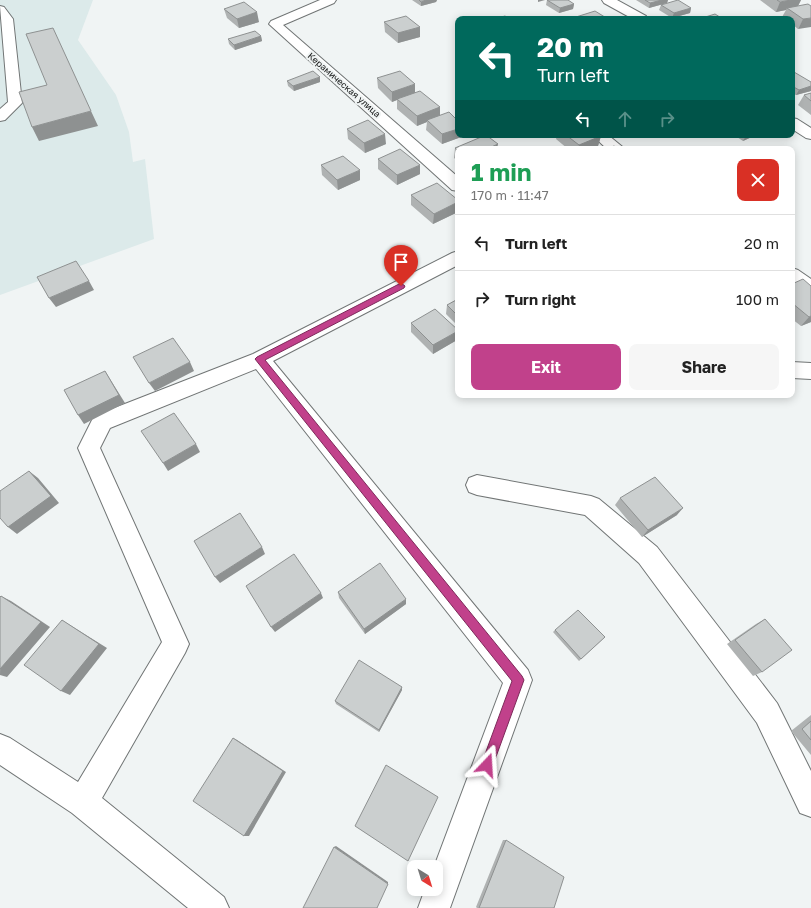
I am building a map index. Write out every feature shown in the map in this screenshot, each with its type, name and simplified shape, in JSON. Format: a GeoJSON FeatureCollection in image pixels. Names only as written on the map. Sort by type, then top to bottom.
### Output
{"type":"FeatureCollection","features":[{"type":"Feature","properties":{"kind":"street","name":"Керамическая улица"},"geometry":{"type":"LineString","coordinates":[[330,0],[275,24],[455,183]]}},
{"type":"Feature","properties":{"kind":"street"},"geometry":{"type":"LineString","coordinates":[[608,0],[637,16]]}},
{"type":"Feature","properties":{"kind":"street"},"geometry":{"type":"LineString","coordinates":[[0,10],[7,19],[15,103],[0,117]]}},
{"type":"Feature","properties":{"kind":"street"},"geometry":{"type":"LineString","coordinates":[[795,124],[811,135]]}},
{"type":"Feature","properties":{"kind":"street"},"geometry":{"type":"LineString","coordinates":[[603,138],[613,146]]}},
{"type":"Feature","properties":{"kind":"street"},"geometry":{"type":"LineString","coordinates":[[83,802],[176,644],[89,448],[102,422],[260,359],[455,259]]}},
{"type":"Feature","properties":{"kind":"street"},"geometry":{"type":"LineString","coordinates":[[795,276],[811,288]]}},
{"type":"Feature","properties":{"kind":"street"},"geometry":{"type":"LineString","coordinates":[[260,359],[518,680],[434,908]]}},
{"type":"Feature","properties":{"kind":"street"},"geometry":{"type":"LineString","coordinates":[[795,370],[811,371]]}},
{"type":"Feature","properties":{"kind":"street"},"geometry":{"type":"LineString","coordinates":[[477,485],[592,506],[648,555],[767,713],[811,802]]}},
{"type":"Feature","properties":{"kind":"street"},"geometry":{"type":"LineString","coordinates":[[0,748],[83,802],[213,908]]}},
{"type":"Feature","properties":{"kind":"shaded area"},"geometry":{"type":"Polygon","coordinates":[[[0,0],[93,0],[78,40],[116,95],[129,132],[133,162],[145,159],[154,239],[0,295],[0,0]]]}},
{"type":"Feature","properties":{"kind":"building"},"geometry":{"type":"Polygon","coordinates":[[[547,0],[568,0],[574,4],[560,8],[547,0]]]}},
{"type":"Feature","properties":{"kind":"building"},"geometry":{"type":"Polygon","coordinates":[[[645,0],[662,0],[650,3],[645,0]]]}},
{"type":"Feature","properties":{"kind":"building"},"geometry":{"type":"Polygon","coordinates":[[[678,0],[691,8],[674,13],[661,5],[678,0]]]}},
{"type":"Feature","properties":{"kind":"building"},"geometry":{"type":"Polygon","coordinates":[[[777,0],[791,0],[780,2],[777,0]]]}},
{"type":"Feature","properties":{"kind":"building"},"geometry":{"type":"Polygon","coordinates":[[[244,2],[257,12],[237,19],[224,9],[244,2]]]}},
{"type":"Feature","properties":{"kind":"building"},"geometry":{"type":"Polygon","coordinates":[[[808,4],[811,6],[811,18],[803,19],[787,8],[808,4]]]}},
{"type":"Feature","properties":{"kind":"building"},"geometry":{"type":"Polygon","coordinates":[[[595,11],[603,16],[579,16],[595,11]]]}},
{"type":"Feature","properties":{"kind":"building"},"geometry":{"type":"Polygon","coordinates":[[[406,16],[420,27],[398,33],[384,22],[406,16]]]}},
{"type":"Feature","properties":{"kind":"building"},"geometry":{"type":"Polygon","coordinates":[[[53,28],[91,111],[32,127],[19,92],[47,85],[26,34],[53,28]]]}},
{"type":"Feature","properties":{"kind":"building"},"geometry":{"type":"Polygon","coordinates":[[[255,31],[261,36],[234,45],[228,39],[255,31]]]}},
{"type":"Feature","properties":{"kind":"building"},"geometry":{"type":"Polygon","coordinates":[[[313,71],[320,77],[293,86],[287,81],[313,71]]]}},
{"type":"Feature","properties":{"kind":"building"},"geometry":{"type":"Polygon","coordinates":[[[400,71],[415,84],[392,92],[377,78],[400,71]]]}},
{"type":"Feature","properties":{"kind":"building"},"geometry":{"type":"Polygon","coordinates":[[[795,73],[811,82],[811,86],[799,90],[795,88],[795,73]]]}},
{"type":"Feature","properties":{"kind":"building"},"geometry":{"type":"Polygon","coordinates":[[[420,91],[440,107],[417,116],[397,99],[420,91]]]}},
{"type":"Feature","properties":{"kind":"building"},"geometry":{"type":"Polygon","coordinates":[[[811,93],[811,101],[804,95],[811,93]]]}},
{"type":"Feature","properties":{"kind":"building"},"geometry":{"type":"Polygon","coordinates":[[[449,112],[455,118],[455,130],[442,134],[427,120],[449,112]]]}},
{"type":"Feature","properties":{"kind":"building"},"geometry":{"type":"Polygon","coordinates":[[[368,120],[385,134],[364,143],[347,129],[368,120]]]}},
{"type":"Feature","properties":{"kind":"building"},"geometry":{"type":"Polygon","coordinates":[[[479,138],[490,138],[498,144],[494,146],[460,146],[479,138]]]}},
{"type":"Feature","properties":{"kind":"building"},"geometry":{"type":"Polygon","coordinates":[[[570,138],[596,138],[579,145],[570,138]]]}},
{"type":"Feature","properties":{"kind":"building"},"geometry":{"type":"Polygon","coordinates":[[[400,149],[420,165],[397,175],[378,159],[400,149]]]}},
{"type":"Feature","properties":{"kind":"building"},"geometry":{"type":"Polygon","coordinates":[[[343,156],[360,170],[337,180],[321,165],[343,156]]]}},
{"type":"Feature","properties":{"kind":"building"},"geometry":{"type":"Polygon","coordinates":[[[437,183],[455,198],[455,204],[434,214],[411,195],[437,183]]]}},
{"type":"Feature","properties":{"kind":"building"},"geometry":{"type":"Polygon","coordinates":[[[76,261],[89,281],[49,298],[37,277],[76,261]]]}},
{"type":"Feature","properties":{"kind":"building"},"geometry":{"type":"Polygon","coordinates":[[[803,279],[811,286],[811,316],[809,317],[795,305],[795,283],[803,279]]]}},
{"type":"Feature","properties":{"kind":"building"},"geometry":{"type":"Polygon","coordinates":[[[455,301],[455,313],[447,305],[455,301]]]}},
{"type":"Feature","properties":{"kind":"building"},"geometry":{"type":"Polygon","coordinates":[[[435,309],[455,327],[455,333],[433,345],[411,323],[435,309]]]}},
{"type":"Feature","properties":{"kind":"building"},"geometry":{"type":"Polygon","coordinates":[[[173,338],[190,362],[149,383],[133,357],[173,338]]]}},
{"type":"Feature","properties":{"kind":"building"},"geometry":{"type":"Polygon","coordinates":[[[105,371],[119,395],[78,415],[64,390],[105,371]]]}},
{"type":"Feature","properties":{"kind":"building"},"geometry":{"type":"Polygon","coordinates":[[[174,413],[196,444],[163,463],[141,431],[174,413]]]}},
{"type":"Feature","properties":{"kind":"building"},"geometry":{"type":"Polygon","coordinates":[[[29,471],[51,496],[8,527],[0,518],[0,491],[29,471]]]}},
{"type":"Feature","properties":{"kind":"building"},"geometry":{"type":"Polygon","coordinates":[[[655,477],[683,508],[648,530],[620,498],[655,477]]]}},
{"type":"Feature","properties":{"kind":"building"},"geometry":{"type":"Polygon","coordinates":[[[240,513],[262,547],[215,577],[194,541],[240,513]]]}},
{"type":"Feature","properties":{"kind":"building"},"geometry":{"type":"Polygon","coordinates":[[[294,554],[321,593],[271,627],[246,586],[294,554]]]}},
{"type":"Feature","properties":{"kind":"building"},"geometry":{"type":"Polygon","coordinates":[[[380,563],[406,599],[364,629],[338,592],[380,563]]]}},
{"type":"Feature","properties":{"kind":"building"},"geometry":{"type":"Polygon","coordinates":[[[1,596],[41,622],[0,669],[0,597],[1,596]]]}},
{"type":"Feature","properties":{"kind":"building"},"geometry":{"type":"Polygon","coordinates":[[[578,610],[605,637],[581,659],[555,630],[578,610]]]}},
{"type":"Feature","properties":{"kind":"building"},"geometry":{"type":"Polygon","coordinates":[[[765,619],[792,650],[762,672],[735,640],[765,619]]]}},
{"type":"Feature","properties":{"kind":"building"},"geometry":{"type":"Polygon","coordinates":[[[62,620],[99,644],[61,691],[24,665],[62,620]]]}},
{"type":"Feature","properties":{"kind":"building"},"geometry":{"type":"Polygon","coordinates":[[[359,660],[402,687],[379,730],[335,701],[359,660]]]}},
{"type":"Feature","properties":{"kind":"building"},"geometry":{"type":"Polygon","coordinates":[[[811,721],[811,740],[802,729],[811,721]]]}},
{"type":"Feature","properties":{"kind":"building"},"geometry":{"type":"Polygon","coordinates":[[[233,738],[283,771],[244,836],[193,801],[233,738]]]}},
{"type":"Feature","properties":{"kind":"building"},"geometry":{"type":"Polygon","coordinates":[[[386,765],[438,797],[408,860],[355,826],[386,765]]]}},
{"type":"Feature","properties":{"kind":"building"},"geometry":{"type":"Polygon","coordinates":[[[506,840],[564,877],[554,908],[479,908],[506,840]]]}},
{"type":"Feature","properties":{"kind":"building"},"geometry":{"type":"Polygon","coordinates":[[[334,847],[388,884],[377,908],[303,908],[334,847]]]}},
{"type":"Feature","properties":{"kind":"route"},"geometry":{"type":"LineString","coordinates":[[401,286],[260,359],[518,680],[487,765]]}}]}
